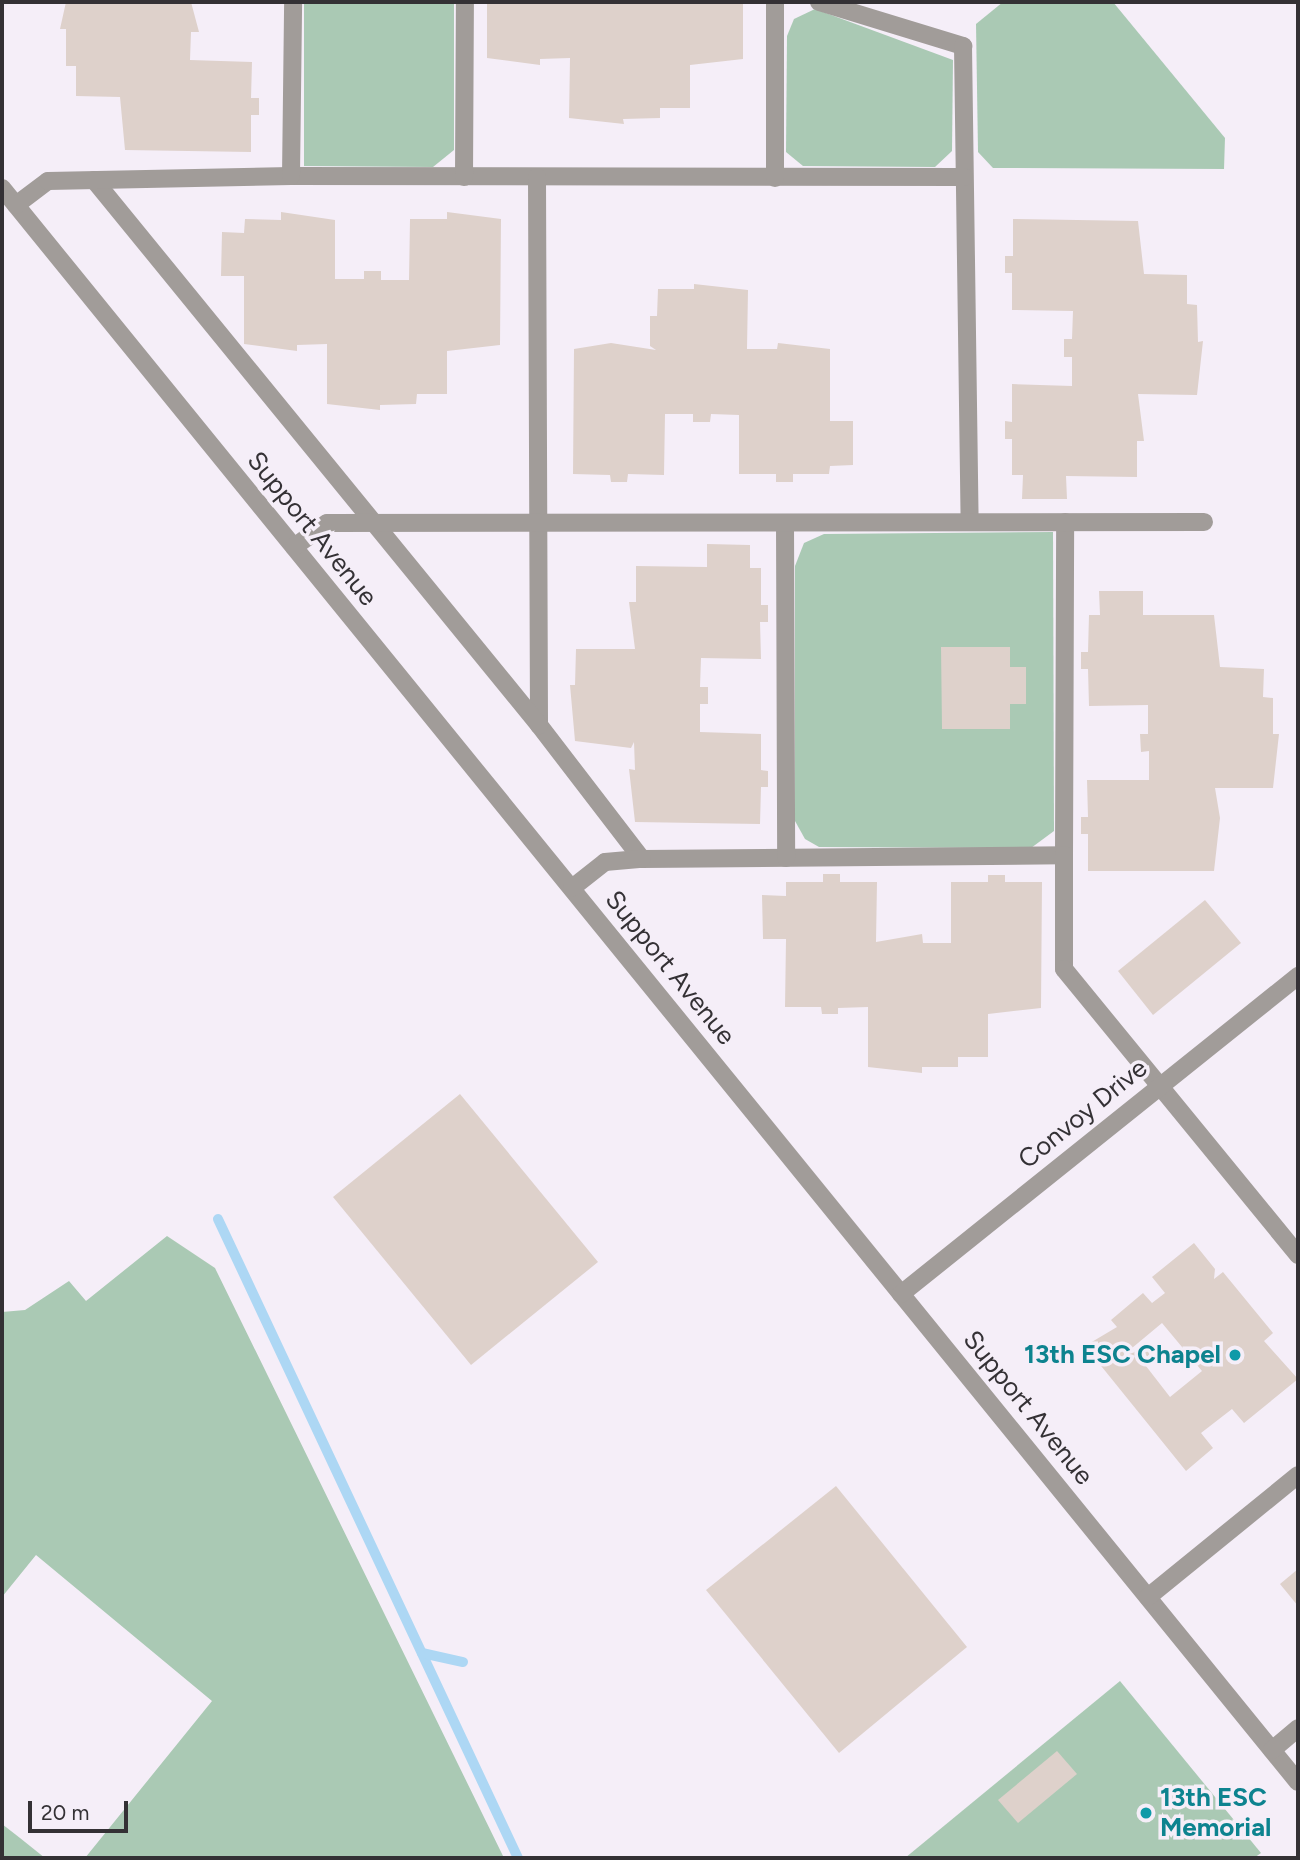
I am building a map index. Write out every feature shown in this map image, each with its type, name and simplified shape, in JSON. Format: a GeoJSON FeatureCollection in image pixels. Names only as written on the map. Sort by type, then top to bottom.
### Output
{"type":"FeatureCollection","features":[{"type":"Feature","properties":{"kind":"street"},"geometry":{"type":"LineString","coordinates":[[291,176],[293,2]]}},
{"type":"Feature","properties":{"kind":"street"},"geometry":{"type":"LineString","coordinates":[[464,177],[465,2]]}},
{"type":"Feature","properties":{"kind":"street"},"geometry":{"type":"LineString","coordinates":[[775,2],[775,178]]}},
{"type":"Feature","properties":{"kind":"street"},"geometry":{"type":"LineString","coordinates":[[819,2],[963,46],[970,522]]}},
{"type":"Feature","properties":{"kind":"street"},"geometry":{"type":"LineString","coordinates":[[16,205],[48,181],[291,176],[964,177]]}},
{"type":"Feature","properties":{"kind":"street"},"geometry":{"type":"LineString","coordinates":[[537,177],[539,725]]}},
{"type":"Feature","properties":{"kind":"street"},"geometry":{"type":"LineString","coordinates":[[94,180],[539,725],[642,859]]}},
{"type":"Feature","properties":{"kind":"street","name":"Support Avenue"},"geometry":{"type":"LineString","coordinates":[[2,188],[1298,1782]]}},
{"type":"Feature","properties":{"kind":"street"},"geometry":{"type":"LineString","coordinates":[[1065,522],[1064,969],[1298,1255]]}},
{"type":"Feature","properties":{"kind":"street"},"geometry":{"type":"LineString","coordinates":[[294,547],[327,523],[1204,522]]}},
{"type":"Feature","properties":{"kind":"street"},"geometry":{"type":"LineString","coordinates":[[785,523],[786,858]]}},
{"type":"Feature","properties":{"kind":"street"},"geometry":{"type":"LineString","coordinates":[[572,888],[605,862],[642,859],[1064,855]]}},
{"type":"Feature","properties":{"kind":"street","name":"Convoy Drive"},"geometry":{"type":"LineString","coordinates":[[901,1294],[1298,976]]}},
{"type":"Feature","properties":{"kind":"street"},"geometry":{"type":"LineString","coordinates":[[1148,1597],[1298,1475]]}},
{"type":"Feature","properties":{"kind":"street"},"geometry":{"type":"LineString","coordinates":[[1272,1750],[1298,1728]]}},
{"type":"Feature","properties":{"kind":"green space"},"geometry":{"type":"Polygon","coordinates":[[[304,2],[454,2],[454,150],[433,167],[304,166],[304,2]]]}},
{"type":"Feature","properties":{"kind":"green space"},"geometry":{"type":"Polygon","coordinates":[[[1003,2],[1113,2],[1225,138],[1224,169],[993,168],[978,152],[976,24],[1003,2]]]}},
{"type":"Feature","properties":{"kind":"green space"},"geometry":{"type":"Polygon","coordinates":[[[815,9],[953,60],[952,151],[935,167],[803,166],[786,152],[787,36],[794,19],[815,9]]]}},
{"type":"Feature","properties":{"kind":"green space"},"geometry":{"type":"Polygon","coordinates":[[[1053,532],[1054,831],[1031,848],[819,847],[805,839],[795,821],[795,566],[804,543],[824,534],[1053,532]]]}},
{"type":"Feature","properties":{"kind":"green space"},"geometry":{"type":"Polygon","coordinates":[[[167,1236],[215,1268],[504,1858],[85,1858],[212,1701],[36,1555],[2,1597],[2,1312],[25,1310],[69,1281],[86,1301],[167,1236]]]}},
{"type":"Feature","properties":{"kind":"green space"},"geometry":{"type":"Polygon","coordinates":[[[1120,1681],[1261,1853],[1254,1858],[905,1858],[1120,1681]]]}},
{"type":"Feature","properties":{"kind":"green space"},"geometry":{"type":"Polygon","coordinates":[[[2,1824],[20,1838],[45,1858],[2,1858],[2,1824]]]}},
{"type":"Feature","properties":{"kind":"building"},"geometry":{"type":"Polygon","coordinates":[[[66,2],[191,2],[199,32],[191,32],[190,60],[252,62],[251,98],[259,98],[259,115],[251,115],[251,152],[125,150],[120,97],[76,96],[76,66],[66,66],[66,29],[60,29],[66,2]]]}},
{"type":"Feature","properties":{"kind":"building"},"geometry":{"type":"Polygon","coordinates":[[[487,2],[743,2],[743,59],[690,65],[690,108],[660,108],[660,118],[623,119],[624,124],[569,118],[570,58],[540,59],[540,65],[487,58],[487,2]]]}},
{"type":"Feature","properties":{"kind":"building"},"geometry":{"type":"Polygon","coordinates":[[[281,212],[335,220],[335,279],[364,279],[364,271],[381,271],[381,280],[409,280],[410,219],[447,219],[447,212],[501,219],[500,345],[447,351],[447,394],[417,394],[416,404],[380,405],[380,410],[327,404],[327,344],[297,345],[297,351],[244,344],[244,276],[221,276],[222,232],[244,233],[245,219],[281,220],[281,212]]]}},
{"type":"Feature","properties":{"kind":"building"},"geometry":{"type":"Polygon","coordinates":[[[1013,219],[1138,221],[1144,274],[1187,275],[1187,304],[1197,305],[1198,342],[1203,341],[1197,395],[1138,394],[1144,441],[1137,441],[1137,477],[1066,476],[1067,499],[1022,499],[1023,475],[1012,475],[1012,439],[1005,439],[1005,421],[1012,422],[1012,384],[1072,386],[1072,357],[1064,357],[1064,339],[1072,339],[1073,311],[1012,310],[1012,273],[1005,273],[1005,256],[1013,256],[1013,219]]]}},
{"type":"Feature","properties":{"kind":"building"},"geometry":{"type":"Polygon","coordinates":[[[694,284],[748,290],[747,349],[777,349],[778,343],[830,349],[830,421],[853,421],[853,465],[830,466],[829,474],[793,474],[793,482],[776,482],[776,474],[739,474],[739,415],[711,414],[710,422],[693,422],[693,414],[665,414],[664,475],[628,474],[627,482],[611,482],[610,475],[573,474],[574,349],[611,343],[656,350],[650,346],[650,316],[657,316],[658,289],[694,289],[694,284]]]}},
{"type":"Feature","properties":{"kind":"building"},"geometry":{"type":"Polygon","coordinates":[[[707,544],[750,545],[750,568],[761,568],[761,605],[768,605],[768,622],[760,622],[761,659],[701,658],[700,687],[708,687],[708,704],[700,704],[700,732],[761,734],[761,770],[768,771],[768,787],[761,787],[760,824],[635,822],[629,769],[635,770],[634,742],[631,748],[575,741],[570,685],[575,685],[576,649],[635,649],[629,602],[636,602],[636,566],[707,567],[707,544]]]}},
{"type":"Feature","properties":{"kind":"building"},"geometry":{"type":"Polygon","coordinates":[[[1099,591],[1143,591],[1143,615],[1214,615],[1220,667],[1264,669],[1263,697],[1273,698],[1273,734],[1279,734],[1273,788],[1215,788],[1220,818],[1214,871],[1088,871],[1088,834],[1081,834],[1081,817],[1088,817],[1087,780],[1149,780],[1149,751],[1141,752],[1140,734],[1148,734],[1148,705],[1089,706],[1088,669],[1081,669],[1081,652],[1088,652],[1089,615],[1100,615],[1099,591]]]}},
{"type":"Feature","properties":{"kind":"building"},"geometry":{"type":"Polygon","coordinates":[[[941,647],[1010,647],[1010,667],[1026,667],[1026,704],[1010,704],[1010,729],[942,729],[941,647]]]}},
{"type":"Feature","properties":{"kind":"building"},"geometry":{"type":"Polygon","coordinates":[[[823,874],[840,874],[840,882],[877,882],[876,942],[922,934],[923,943],[951,943],[951,882],[988,882],[988,875],[1005,875],[1005,882],[1042,882],[1041,1008],[988,1014],[988,1057],[958,1057],[958,1067],[922,1067],[922,1073],[868,1067],[868,1007],[838,1008],[838,1014],[822,1014],[821,1007],[785,1007],[786,939],[763,939],[762,895],[786,896],[786,882],[823,882],[823,874]]]}},
{"type":"Feature","properties":{"kind":"building"},"geometry":{"type":"Polygon","coordinates":[[[1205,900],[1241,943],[1153,1015],[1118,971],[1205,900]]]}},
{"type":"Feature","properties":{"kind":"building"},"geometry":{"type":"Polygon","coordinates":[[[460,1094],[598,1262],[471,1365],[333,1197],[460,1094]]]}},
{"type":"Feature","properties":{"kind":"building","name":"13th ESC Chapel"},"geometry":{"type":"Polygon","coordinates":[[[1194,1243],[1215,1269],[1214,1279],[1223,1272],[1273,1333],[1264,1341],[1298,1379],[1244,1423],[1232,1409],[1201,1433],[1213,1448],[1186,1471],[1085,1346],[1117,1327],[1111,1320],[1143,1293],[1152,1303],[1165,1293],[1152,1277],[1194,1243]],[[1162,1323],[1132,1348],[1170,1397],[1202,1371],[1162,1323]]]}},
{"type":"Feature","properties":{"kind":"building","name":"13th ESC Chapel"},"geometry":{"type":"Polygon","coordinates":[[[1146,1345],[1154,1350],[1147,1357],[1143,1347],[1146,1345]]]}},
{"type":"Feature","properties":{"kind":"building"},"geometry":{"type":"Polygon","coordinates":[[[836,1486],[967,1647],[839,1753],[706,1590],[836,1486]]]}},
{"type":"Feature","properties":{"kind":"building"},"geometry":{"type":"Polygon","coordinates":[[[1298,1569],[1298,1606],[1280,1584],[1298,1569]]]}},
{"type":"Feature","properties":{"kind":"building"},"geometry":{"type":"Polygon","coordinates":[[[1057,1751],[1077,1774],[1018,1823],[998,1800],[1057,1751]]]}},
{"type":"Feature","properties":{"kind":"waterway"},"geometry":{"type":"LineString","coordinates":[[218,1219],[518,1858]]}},
{"type":"Feature","properties":{"kind":"waterway"},"geometry":{"type":"LineString","coordinates":[[422,1653],[463,1662]]}},
{"type":"Feature","properties":{"kind":"place","name":"13th ESC Chapel"},"geometry":{"type":"Point","coordinates":[1235,1355]}},
{"type":"Feature","properties":{"kind":"place","name":"13th ESC Memorial"},"geometry":{"type":"Point","coordinates":[1146,1813]}}]}
